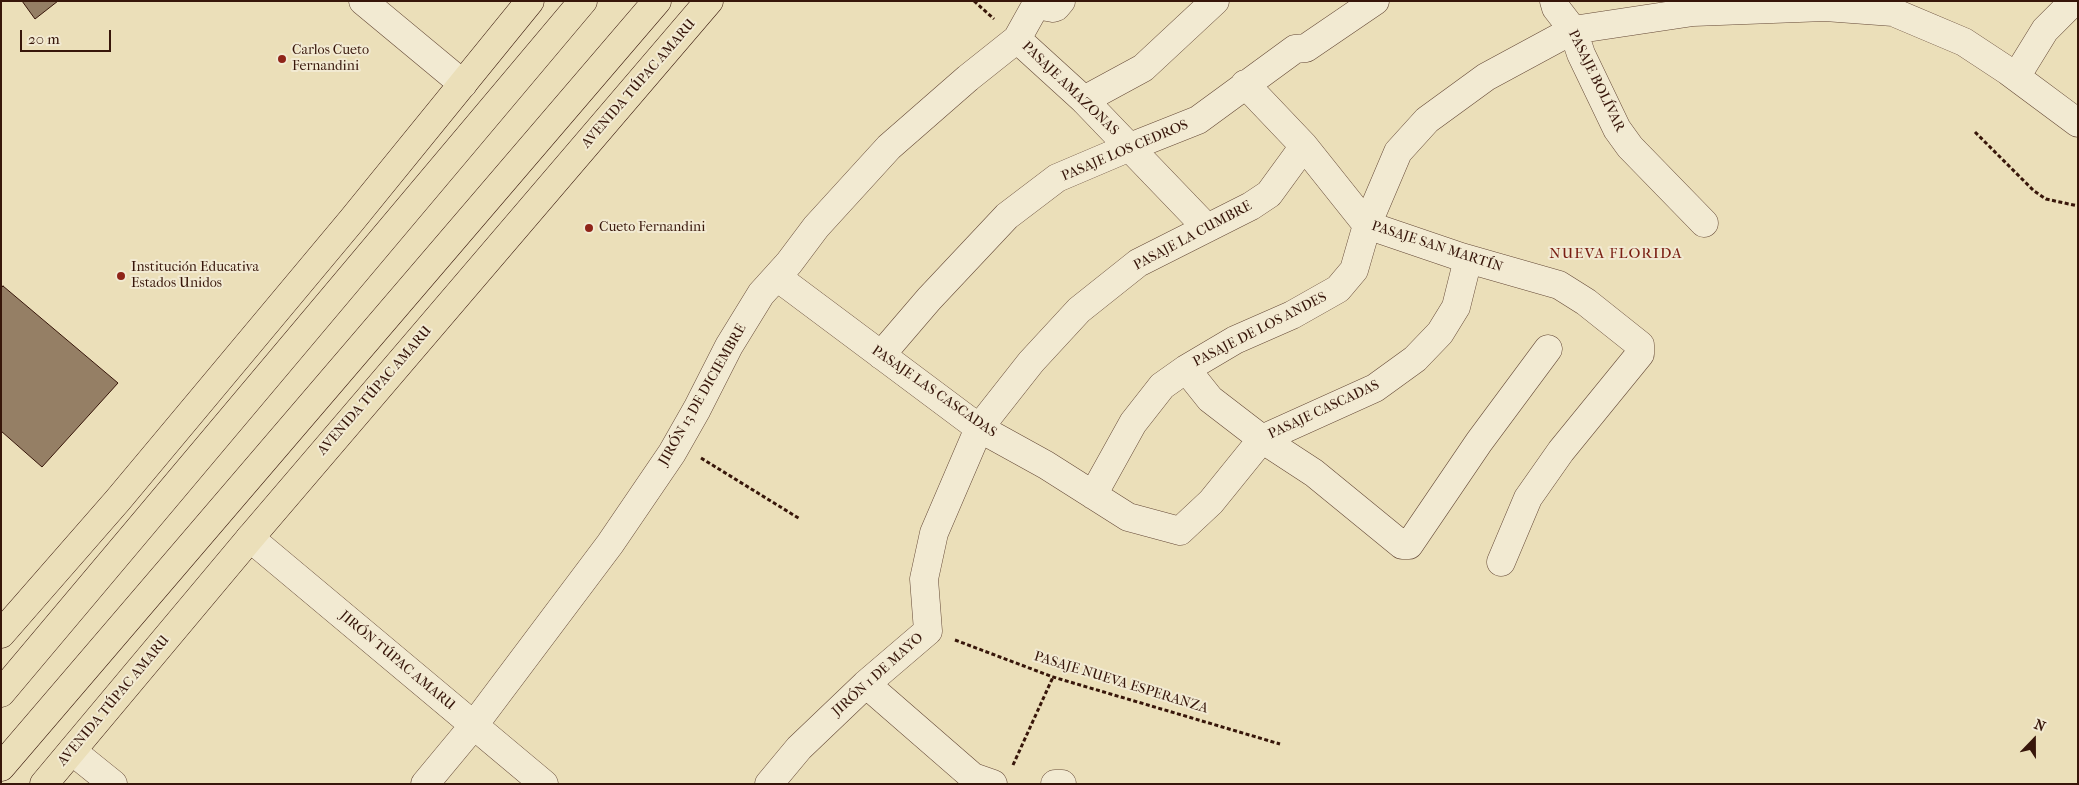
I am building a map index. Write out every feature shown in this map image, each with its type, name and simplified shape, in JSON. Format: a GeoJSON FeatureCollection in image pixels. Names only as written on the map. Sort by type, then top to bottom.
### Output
{"type":"FeatureCollection","features":[{"type":"Feature","properties":{"kind":"main road"},"geometry":{"type":"LineString","coordinates":[[1,634],[118,500],[352,220],[530,1]]}},
{"type":"Feature","properties":{"kind":"main road"},"geometry":{"type":"LineString","coordinates":[[1,693],[584,1]]}},
{"type":"Feature","properties":{"kind":"main road"},"geometry":{"type":"LineString","coordinates":[[1,767],[658,1]]}},
{"type":"Feature","properties":{"kind":"main road","name":"AVENIDA TÚPAC AMARU"},"geometry":{"type":"LineString","coordinates":[[44,784],[250,538],[709,1]]}},
{"type":"Feature","properties":{"kind":"street"},"geometry":{"type":"LineString","coordinates":[[363,1],[463,84]]}},
{"type":"Feature","properties":{"kind":"street"},"geometry":{"type":"LineString","coordinates":[[1017,39],[1036,4],[1056,8],[1060,1]]}},
{"type":"Feature","properties":{"kind":"street"},"geometry":{"type":"LineString","coordinates":[[1084,100],[1143,68],[1215,1]]}},
{"type":"Feature","properties":{"kind":"street","name":"PASAJE LOS CEDROS"},"geometry":{"type":"LineString","coordinates":[[881,355],[929,299],[1007,216],[1057,178],[1198,120],[1295,49],[1306,48],[1375,1]]}},
{"type":"Feature","properties":{"kind":"street","name":"PASAJE BOLÍVAR"},"geometry":{"type":"LineString","coordinates":[[1554,1],[1556,8],[1573,30],[1581,54],[1617,129],[1630,147],[1704,223]]}},
{"type":"Feature","properties":{"kind":"street"},"geometry":{"type":"LineString","coordinates":[[2016,77],[2045,30],[2074,1]]}},
{"type":"Feature","properties":{"kind":"street","name":"PASAJE DE LOS ANDES"},"geometry":{"type":"LineString","coordinates":[[1093,495],[1133,423],[1162,386],[1234,340],[1292,315],[1338,290],[1354,270],[1367,225],[1398,152],[1427,120],[1486,77],[1573,30],[1692,7],[1894,7],[1964,42],[2016,77],[2078,124]]}},
{"type":"Feature","properties":{"kind":"street","name":"PASAJE AMAZONAS"},"geometry":{"type":"LineString","coordinates":[[1017,39],[1084,100],[1206,227]]}},
{"type":"Feature","properties":{"kind":"street","name":"JIRÓN 13 DE DICIEMBRE"},"geometry":{"type":"LineString","coordinates":[[425,784],[474,725],[610,544],[698,409],[729,346],[762,294],[816,227],[890,147],[968,78],[1017,39]]}},
{"type":"Feature","properties":{"kind":"street","name":"PASAJE SAN MARTÍN"},"geometry":{"type":"LineString","coordinates":[[1245,84],[1304,146],[1367,225],[1468,259],[1559,285],[1586,302],[1640,345],[1640,354],[1561,451],[1528,498],[1501,562]]}},
{"type":"Feature","properties":{"kind":"street","name":"PASAJE LA CUMBRE"},"geometry":{"type":"LineString","coordinates":[[1031,362],[1079,310],[1138,263],[1206,227],[1251,206],[1269,194],[1304,146]]}},
{"type":"Feature","properties":{"kind":"street","name":"PASAJE CASCADAS"},"geometry":{"type":"LineString","coordinates":[[1180,531],[1211,502],[1262,440],[1375,388],[1416,359],[1440,333],[1456,307],[1468,259]]}},
{"type":"Feature","properties":{"kind":"street","name":"PASAJE LAS CASCADAS"},"geometry":{"type":"LineString","coordinates":[[777,277],[979,428],[1046,464],[1128,517],[1180,531]]}},
{"type":"Feature","properties":{"kind":"street"},"geometry":{"type":"LineString","coordinates":[[1186,369],[1210,400],[1262,440],[1314,473],[1402,546],[1409,545],[1479,442],[1548,348]]}},
{"type":"Feature","properties":{"kind":"street","name":"JIRÓN 1 DE MAYO"},"geometry":{"type":"LineString","coordinates":[[769,784],[799,748],[866,684],[928,631],[924,579],[934,533],[979,428],[1031,362]]}},
{"type":"Feature","properties":{"kind":"street","name":"JIRÓN TÚPAC AMARU"},"geometry":{"type":"LineString","coordinates":[[250,538],[544,784]]}},
{"type":"Feature","properties":{"kind":"street"},"geometry":{"type":"LineString","coordinates":[[866,684],[973,777],[1002,775]]}},
{"type":"Feature","properties":{"kind":"street"},"geometry":{"type":"LineString","coordinates":[[72,751],[113,784]]}},
{"type":"Feature","properties":{"kind":"street"},"geometry":{"type":"LineString","coordinates":[[1055,784],[1062,784]]}},
{"type":"Feature","properties":{"kind":"path"},"geometry":{"type":"LineString","coordinates":[[1975,132],[2034,191],[2046,199],[2078,206]]}},
{"type":"Feature","properties":{"kind":"path"},"geometry":{"type":"LineString","coordinates":[[677,443],[800,519]]}},
{"type":"Feature","properties":{"kind":"path","name":"PASAJE NUEVA ESPERANZA"},"geometry":{"type":"LineString","coordinates":[[928,631],[1053,677],[1280,744]]}},
{"type":"Feature","properties":{"kind":"path"},"geometry":{"type":"LineString","coordinates":[[1002,775],[1053,677]]}},
{"type":"Feature","properties":{"kind":"building"},"geometry":{"type":"Polygon","coordinates":[[[22,1],[58,1],[35,19],[22,1]]]}},
{"type":"Feature","properties":{"kind":"building"},"geometry":{"type":"Polygon","coordinates":[[[3,286],[118,383],[42,467],[1,431],[1,288],[3,286]]]}},
{"type":"Feature","properties":{"kind":"place","name":"Carlos Cueto Fernandini"},"geometry":{"type":"Point","coordinates":[282,59]}},
{"type":"Feature","properties":{"kind":"place","name":"Cueto Fernandini"},"geometry":{"type":"Point","coordinates":[589,228]}},
{"type":"Feature","properties":{"kind":"place","name":"Institución Educativa Estados Unidos"},"geometry":{"type":"Point","coordinates":[121,276]}},
{"type":"Feature","properties":{"kind":"district","name":"NUEVA FLORIDA"},"geometry":{"type":"Point","coordinates":[1616,254]}}]}
